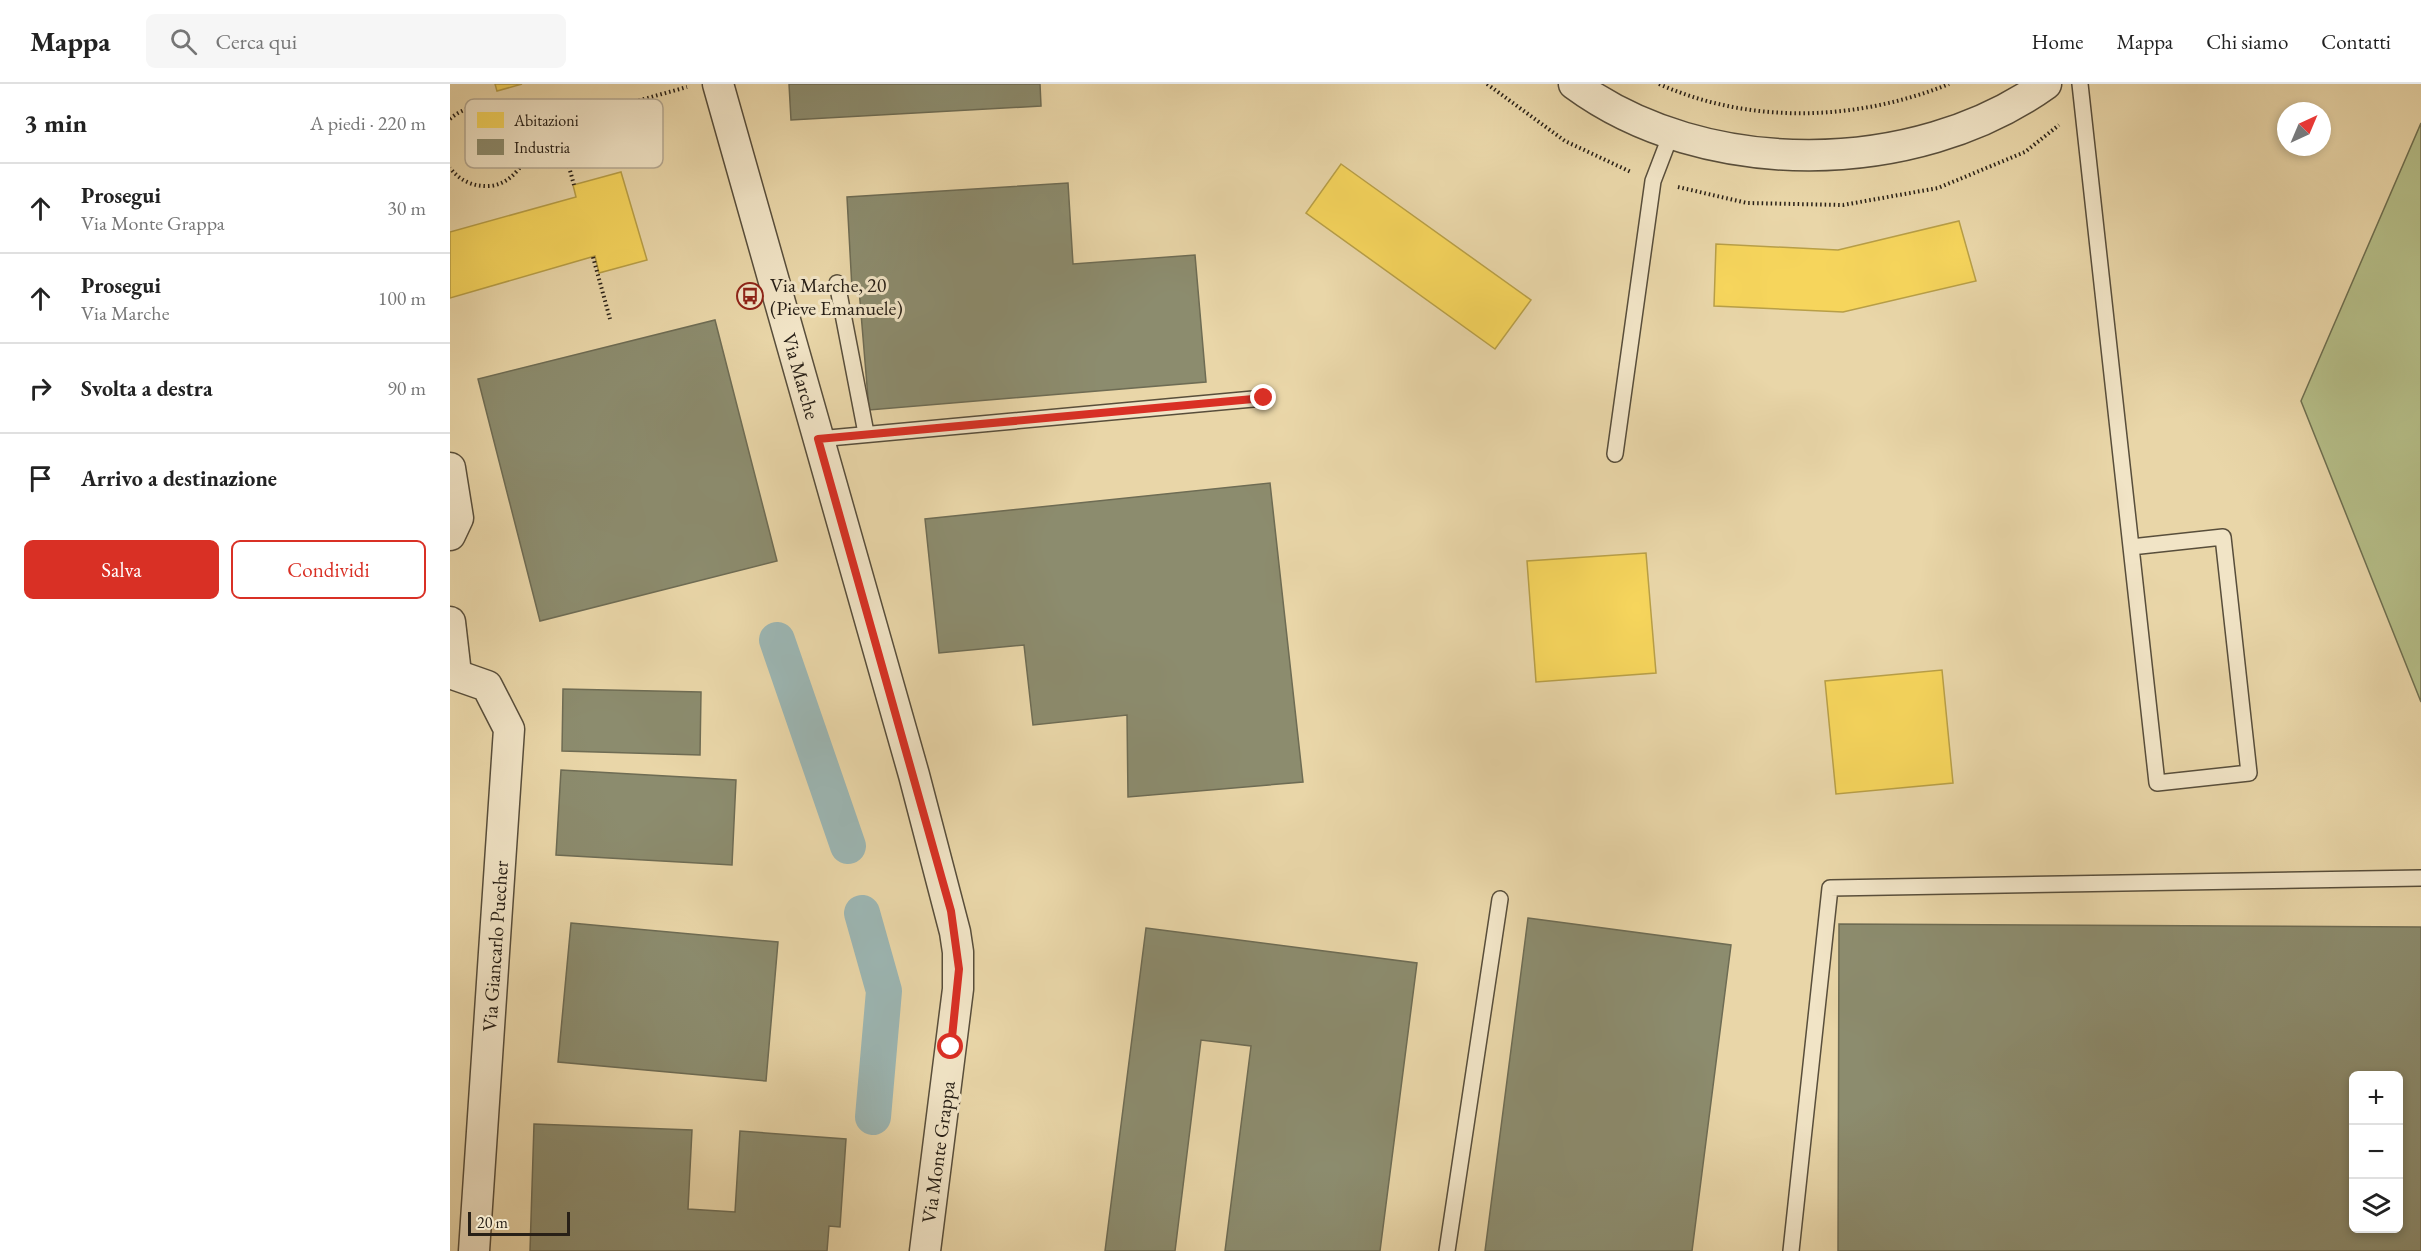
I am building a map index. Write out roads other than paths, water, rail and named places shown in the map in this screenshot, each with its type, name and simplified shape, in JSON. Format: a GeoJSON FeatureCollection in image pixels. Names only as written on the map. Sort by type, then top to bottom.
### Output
{"type":"FeatureCollection","features":[{"type":"Feature","properties":{"kind":"street","name":"Via Marche"},"geometry":{"type":"LineString","coordinates":[[718,84],[951,911]]}},
{"type":"Feature","properties":{"kind":"street"},"geometry":{"type":"LineString","coordinates":[[1574,84],[1593,98],[1671,134],[1754,154],[1840,156],[1925,141],[2018,104],[2046,84]]}},
{"type":"Feature","properties":{"kind":"street"},"geometry":{"type":"LineString","coordinates":[[450,468],[458,518],[450,535]]}},
{"type":"Feature","properties":{"kind":"street"},"geometry":{"type":"LineString","coordinates":[[450,622],[453,674]]}},
{"type":"Feature","properties":{"kind":"street","name":"Via Giancarlo Puecher"},"geometry":{"type":"LineString","coordinates":[[453,674],[487,686],[509,729],[474,1251]]}},
{"type":"Feature","properties":{"kind":"street","name":"Via Monte Grappa"},"geometry":{"type":"LineString","coordinates":[[925,1251],[958,979],[958,952],[951,911]]}},
{"type":"Feature","properties":{"kind":"lane"},"geometry":{"type":"LineString","coordinates":[[2080,84],[2131,547],[2157,783],[2249,773],[2223,537],[2131,547]]}},
{"type":"Feature","properties":{"kind":"lane"},"geometry":{"type":"LineString","coordinates":[[1615,454],[1653,182],[1671,134]]}},
{"type":"Feature","properties":{"kind":"lane"},"geometry":{"type":"LineString","coordinates":[[837,283],[866,433]]}},
{"type":"Feature","properties":{"kind":"lane"},"geometry":{"type":"LineString","coordinates":[[818,439],[1264,398]]}},
{"type":"Feature","properties":{"kind":"lane"},"geometry":{"type":"LineString","coordinates":[[1791,1251],[1830,888],[2421,878]]}},
{"type":"Feature","properties":{"kind":"lane"},"geometry":{"type":"LineString","coordinates":[[1447,1251],[1500,899]]}},
{"type":"Feature","properties":{"kind":"waterway"},"geometry":{"type":"LineString","coordinates":[[777,640],[848,846]]}},
{"type":"Feature","properties":{"kind":"waterway"},"geometry":{"type":"LineString","coordinates":[[862,913],[884,991],[873,1117]]}},
{"type":"Feature","properties":{"kind":"place","name":"Via Marche, 20 (Pieve Emanuele)"},"geometry":{"type":"Point","coordinates":[750,296]}}]}
